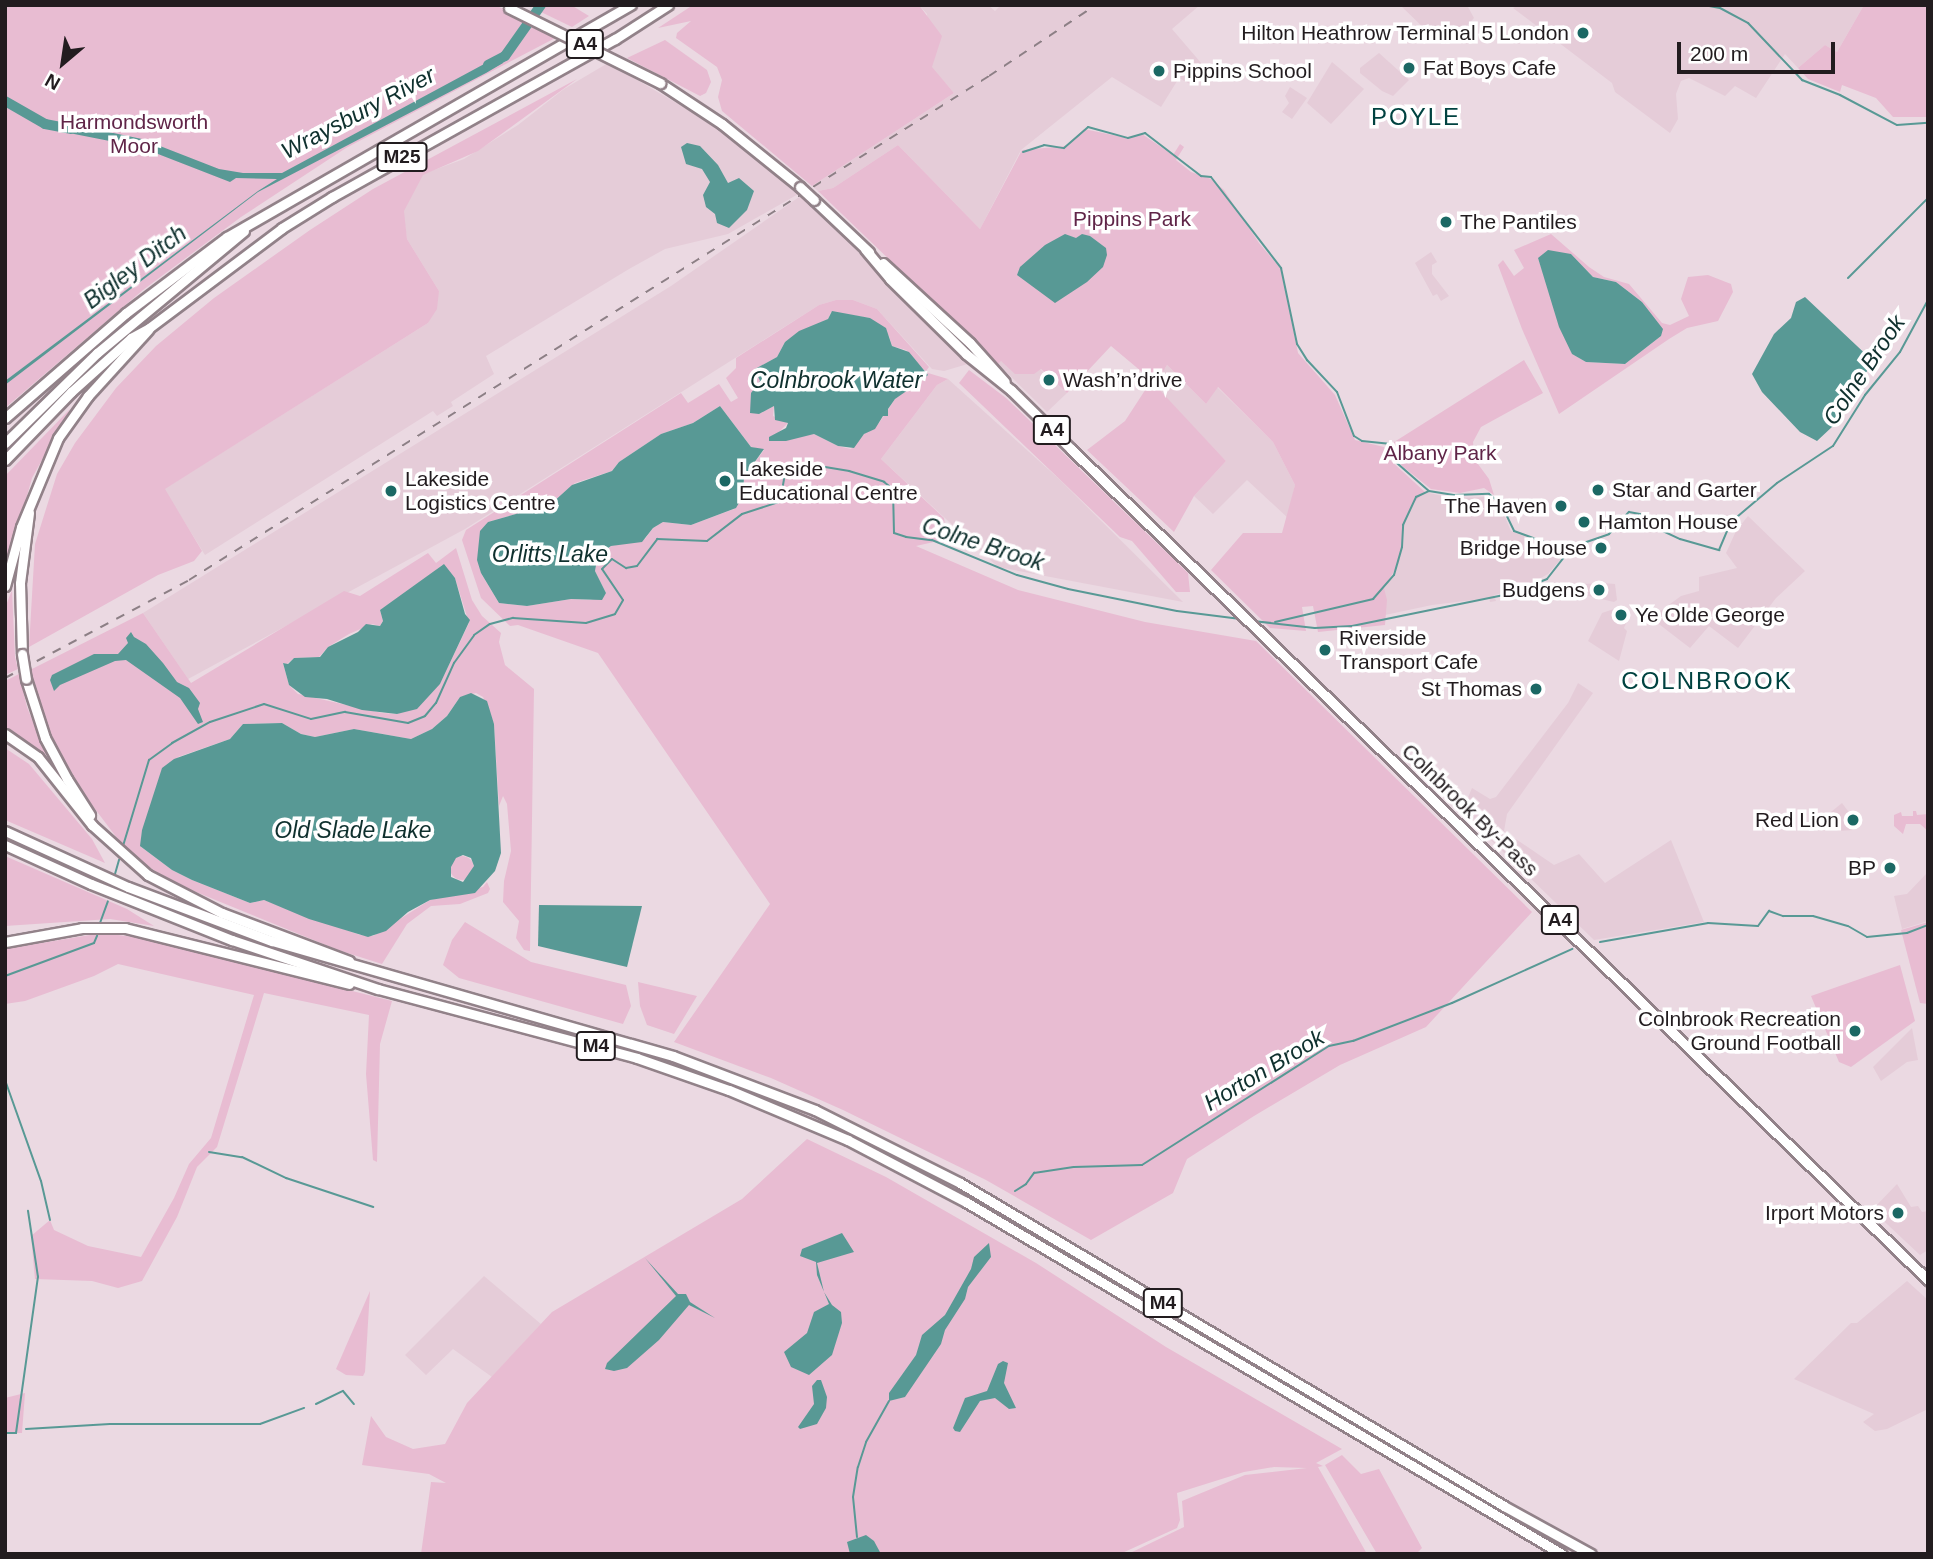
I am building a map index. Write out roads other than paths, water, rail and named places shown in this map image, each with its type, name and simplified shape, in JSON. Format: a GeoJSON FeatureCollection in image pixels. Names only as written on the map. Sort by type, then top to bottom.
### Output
{"type":"FeatureCollection","features":[{"type":"Feature","properties":{"kind":"highway","name":"M25"},"geometry":{"type":"LineString","coordinates":[[5,443],[97,353],[234,243],[247,228],[348,165],[555,52],[631,5]]}},
{"type":"Feature","properties":{"kind":"highway","name":"M25"},"geometry":{"type":"LineString","coordinates":[[5,460],[135,334],[149,328],[213,277],[331,197],[546,79],[668,5]]}},
{"type":"Feature","properties":{"kind":"highway","name":"Colnbrook By-Pass"},"geometry":{"type":"LineString","coordinates":[[507,6],[660,83],[722,124],[800,187],[970,343],[1010,390],[1928,1280]]}},
{"type":"Feature","properties":{"kind":"highway"},"geometry":{"type":"LineString","coordinates":[[5,418],[161,285],[227,237],[247,228]]}},
{"type":"Feature","properties":{"kind":"highway"},"geometry":{"type":"LineString","coordinates":[[5,586],[21,527],[45,465],[71,417],[149,328]]}},
{"type":"Feature","properties":{"kind":"highway"},"geometry":{"type":"LineString","coordinates":[[29,512],[19,591],[26,679],[37,716],[54,757],[104,836]]}},
{"type":"Feature","properties":{"kind":"highway"},"geometry":{"type":"LineString","coordinates":[[5,733],[38,757],[104,836],[148,875],[184,896],[381,975]]}},
{"type":"Feature","properties":{"kind":"highway","name":"M4"},"geometry":{"type":"LineString","coordinates":[[5,831],[182,908],[272,941],[381,975],[673,1056],[757,1086],[858,1130],[1012,1213],[1504,1507],[1591,1554]]}},
{"type":"Feature","properties":{"kind":"highway","name":"M4"},"geometry":{"type":"LineString","coordinates":[[5,845],[200,928],[378,989],[638,1058],[729,1090],[848,1140],[966,1202],[1562,1554]]}},
{"type":"Feature","properties":{"kind":"highway"},"geometry":{"type":"LineString","coordinates":[[5,942],[82,928],[125,928],[378,989]]}},
{"type":"Feature","properties":{"kind":"highway"},"geometry":{"type":"LineString","coordinates":[[5,936],[42,934]]}},
{"type":"Feature","properties":{"kind":"highway","name":"Colnbrook By-Pass"},"geometry":{"type":"LineString","coordinates":[[1905,1255],[1928,1274]]}},
{"type":"Feature","properties":{"kind":"water"},"geometry":{"type":"Polygon","coordinates":[[[499,56],[503,63],[486,73],[258,192],[5,385],[5,381],[258,191],[277,179],[236,178],[230,182],[140,147],[59,131],[61,122],[142,139],[219,169],[243,173],[282,173],[499,56]]]}},
{"type":"Feature","properties":{"kind":"water"},"geometry":{"type":"Polygon","coordinates":[[[687,143],[700,146],[718,165],[728,183],[739,178],[754,191],[747,210],[729,228],[717,223],[715,214],[706,207],[703,195],[710,182],[702,169],[686,164],[681,147],[687,143]]]}},
{"type":"Feature","properties":{"kind":"water"},"geometry":{"type":"Polygon","coordinates":[[[1065,234],[1076,238],[1082,234],[1090,236],[1106,248],[1107,255],[1103,267],[1087,282],[1055,303],[1017,275],[1020,267],[1045,245],[1065,234]]]}},
{"type":"Feature","properties":{"kind":"water"},"geometry":{"type":"Polygon","coordinates":[[[1548,250],[1571,254],[1593,277],[1616,282],[1642,302],[1663,329],[1661,336],[1625,364],[1586,362],[1572,354],[1559,327],[1538,258],[1548,250]]]}},
{"type":"Feature","properties":{"kind":"water"},"geometry":{"type":"Polygon","coordinates":[[[1805,297],[1874,362],[1842,404],[1833,426],[1817,441],[1800,432],[1762,392],[1752,374],[1774,334],[1791,318],[1796,302],[1805,297]]]}},
{"type":"Feature","properties":{"kind":"water","name":"Colnbrook Water"},"geometry":{"type":"Polygon","coordinates":[[[832,311],[870,318],[886,328],[892,346],[909,352],[928,375],[923,379],[916,376],[908,390],[895,399],[888,409],[888,416],[883,416],[875,429],[864,434],[854,448],[838,446],[814,434],[786,441],[769,441],[769,437],[786,428],[788,423],[775,420],[774,406],[759,414],[750,413],[751,393],[760,381],[755,369],[777,357],[785,342],[799,331],[828,319],[832,311]]]}},
{"type":"Feature","properties":{"kind":"water","name":"Orlitts Lake"},"geometry":{"type":"Polygon","coordinates":[[[720,406],[751,447],[764,449],[744,477],[743,496],[736,508],[691,525],[663,522],[653,528],[642,542],[611,546],[597,560],[595,571],[606,593],[602,600],[571,599],[527,606],[499,603],[481,573],[477,560],[480,531],[488,522],[551,504],[572,485],[612,471],[619,462],[661,434],[693,423],[720,406]]]}},
{"type":"Feature","properties":{"kind":"water","name":"Orlitts Lake"},"geometry":{"type":"Polygon","coordinates":[[[444,564],[455,578],[465,614],[470,620],[440,684],[417,709],[397,714],[362,710],[327,699],[305,697],[289,685],[283,663],[288,664],[294,658],[320,657],[328,647],[358,632],[366,624],[380,626],[383,621],[380,610],[444,564]]]}},
{"type":"Feature","properties":{"kind":"water"},"geometry":{"type":"Polygon","coordinates":[[[131,632],[146,644],[177,682],[189,688],[200,703],[198,709],[203,722],[198,724],[180,698],[126,660],[115,661],[60,685],[54,691],[50,680],[52,675],[94,654],[118,654],[128,643],[126,638],[131,632]]]}},
{"type":"Feature","properties":{"kind":"water","name":"Old Slade Lake"},"geometry":{"type":"Polygon","coordinates":[[[471,693],[487,701],[494,724],[501,853],[495,871],[475,893],[430,900],[408,912],[386,931],[368,937],[309,919],[264,900],[250,903],[192,880],[172,870],[140,846],[142,830],[162,768],[174,759],[230,739],[243,724],[282,723],[301,734],[315,737],[354,729],[411,739],[432,729],[447,716],[460,697],[471,693]],[[463,855],[456,858],[451,867],[451,877],[463,882],[474,866],[471,858],[463,855]]]}},
{"type":"Feature","properties":{"kind":"water"},"geometry":{"type":"Polygon","coordinates":[[[539,905],[642,906],[627,967],[538,946],[539,905]]]}},
{"type":"Feature","properties":{"kind":"water"},"geometry":{"type":"Polygon","coordinates":[[[842,1233],[854,1252],[817,1263],[824,1292],[817,1275],[816,1262],[800,1256],[802,1249],[842,1233]]]}},
{"type":"Feature","properties":{"kind":"water"},"geometry":{"type":"Polygon","coordinates":[[[989,1243],[991,1257],[968,1287],[965,1299],[945,1330],[941,1344],[905,1397],[889,1401],[889,1393],[916,1355],[922,1335],[945,1315],[971,1269],[974,1257],[989,1243]]]}},
{"type":"Feature","properties":{"kind":"water"},"geometry":{"type":"Polygon","coordinates":[[[645,1258],[678,1294],[686,1294],[690,1302],[715,1318],[689,1305],[659,1340],[627,1368],[614,1371],[605,1369],[607,1363],[676,1296],[645,1258]]]}},
{"type":"Feature","properties":{"kind":"water"},"geometry":{"type":"Polygon","coordinates":[[[824,1292],[832,1305],[841,1312],[842,1323],[832,1355],[809,1375],[791,1367],[784,1352],[807,1333],[814,1312],[829,1304],[824,1292]]]}},
{"type":"Feature","properties":{"kind":"water"},"geometry":{"type":"Polygon","coordinates":[[[1003,1361],[1008,1363],[1004,1383],[1016,1408],[1009,1409],[995,1398],[980,1401],[960,1432],[955,1431],[953,1428],[965,1398],[987,1391],[998,1364],[1003,1361]]]}},
{"type":"Feature","properties":{"kind":"water"},"geometry":{"type":"Polygon","coordinates":[[[817,1380],[821,1380],[827,1397],[826,1408],[817,1424],[800,1429],[798,1427],[814,1404],[812,1386],[817,1380]]]}},
{"type":"Feature","properties":{"kind":"water"},"geometry":{"type":"Polygon","coordinates":[[[866,1535],[874,1541],[881,1554],[850,1554],[847,1542],[866,1535]]]}},
{"type":"Feature","properties":{"kind":"waterway","name":"Wraysbury River"},"geometry":{"type":"LineString","coordinates":[[488,65],[505,56],[541,5]]}},
{"type":"Feature","properties":{"kind":"waterway"},"geometry":{"type":"LineString","coordinates":[[1704,5],[1720,8],[1748,23],[1802,80],[1840,95],[1897,125],[1928,123]]}},
{"type":"Feature","properties":{"kind":"waterway","name":"Wraysbury River"},"geometry":{"type":"LineString","coordinates":[[5,101],[45,124],[71,129]]}},
{"type":"Feature","properties":{"kind":"waterway"},"geometry":{"type":"LineString","coordinates":[[1023,152],[1044,145],[1064,148],[1088,127],[1128,138],[1145,133],[1201,176],[1211,177],[1281,268],[1297,344],[1307,360],[1337,392],[1354,436],[1362,441],[1389,444],[1390,457],[1429,491],[1454,495],[1489,494],[1501,504],[1514,531],[1552,545],[1571,546]]}},
{"type":"Feature","properties":{"kind":"waterway"},"geometry":{"type":"LineString","coordinates":[[1848,278],[1928,198]]}},
{"type":"Feature","properties":{"kind":"waterway","name":"Colne Brook"},"geometry":{"type":"LineString","coordinates":[[1253,621],[1315,628],[1352,626],[1509,594],[1547,579],[1572,547],[1609,534],[1629,512],[1640,514],[1652,526],[1680,539],[1719,550],[1731,522],[1777,483],[1833,446],[1865,395],[1900,352],[1928,300]]}},
{"type":"Feature","properties":{"kind":"waterway","name":"Colne Brook"},"geometry":{"type":"LineString","coordinates":[[123,846],[149,760],[172,743],[210,722],[264,704],[311,719],[345,712],[408,723],[425,716],[436,703],[454,663],[474,635],[490,624],[513,618],[586,623],[615,614],[623,600],[602,569],[612,559],[626,568],[637,566],[657,539],[707,541],[742,514],[780,502],[785,473],[801,463],[849,471],[884,482],[893,489],[894,533],[932,540],[1017,575],[1068,589],[1177,611],[1241,619]]}},
{"type":"Feature","properties":{"kind":"waterway"},"geometry":{"type":"LineString","coordinates":[[1275,622],[1373,599],[1394,575],[1402,547],[1403,525],[1416,497],[1429,491]]}},
{"type":"Feature","properties":{"kind":"waterway","name":"Colne Brook"},"geometry":{"type":"LineString","coordinates":[[115,874],[119,860]]}},
{"type":"Feature","properties":{"kind":"waterway","name":"Colne Brook"},"geometry":{"type":"LineString","coordinates":[[100,923],[108,901]]}},
{"type":"Feature","properties":{"kind":"waterway","name":"Horton Brook"},"geometry":{"type":"LineString","coordinates":[[1600,942],[1708,923],[1758,926],[1769,911],[1783,916],[1813,916],[1848,926],[1867,937],[1907,933],[1928,925]]}},
{"type":"Feature","properties":{"kind":"waterway","name":"Colne Brook"},"geometry":{"type":"LineString","coordinates":[[5,976],[94,943],[97,936]]}},
{"type":"Feature","properties":{"kind":"waterway","name":"Horton Brook"},"geometry":{"type":"LineString","coordinates":[[1015,1191],[1026,1184],[1034,1173],[1074,1167],[1142,1165],[1329,1046],[1353,1041],[1452,1003],[1572,949]]}},
{"type":"Feature","properties":{"kind":"waterway"},"geometry":{"type":"LineString","coordinates":[[5,1080],[41,1181],[50,1220]]}},
{"type":"Feature","properties":{"kind":"waterway"},"geometry":{"type":"LineString","coordinates":[[209,1152],[242,1157],[286,1178],[373,1207]]}},
{"type":"Feature","properties":{"kind":"waterway"},"geometry":{"type":"LineString","coordinates":[[5,1433],[16,1433],[38,1277],[28,1211]]}},
{"type":"Feature","properties":{"kind":"waterway"},"geometry":{"type":"LineString","coordinates":[[316,1404],[343,1391],[354,1404]]}},
{"type":"Feature","properties":{"kind":"waterway","name":"Horton Brook"},"geometry":{"type":"LineString","coordinates":[[857,1537],[853,1497],[858,1467],[866,1442],[889,1401]]}},
{"type":"Feature","properties":{"kind":"waterway"},"geometry":{"type":"LineString","coordinates":[[26,1429],[110,1424],[260,1424],[304,1408]]}},
{"type":"Feature","properties":{"kind":"railway"},"geometry":{"type":"LineString","coordinates":[[5,678],[189,580],[989,76],[1096,5]]}},
{"type":"Feature","properties":{"kind":"place","name":"Hilton Heathrow Terminal 5 London"},"geometry":{"type":"Point","coordinates":[1583,33]}},
{"type":"Feature","properties":{"kind":"place","name":"Fat Boys Cafe"},"geometry":{"type":"Point","coordinates":[1409,68]}},
{"type":"Feature","properties":{"kind":"place","name":"Pippins School"},"geometry":{"type":"Point","coordinates":[1159,71]}},
{"type":"Feature","properties":{"kind":"place","name":"The Pantiles"},"geometry":{"type":"Point","coordinates":[1446,222]}},
{"type":"Feature","properties":{"kind":"place","name":"Wash’n’drive"},"geometry":{"type":"Point","coordinates":[1049,380]}},
{"type":"Feature","properties":{"kind":"place","name":"Lakeside Educational Centre"},"geometry":{"type":"Point","coordinates":[725,481]}},
{"type":"Feature","properties":{"kind":"place","name":"Star and Garter"},"geometry":{"type":"Point","coordinates":[1598,490]}},
{"type":"Feature","properties":{"kind":"place","name":"Lakeside Logistics Centre"},"geometry":{"type":"Point","coordinates":[391,491]}},
{"type":"Feature","properties":{"kind":"place","name":"The Haven"},"geometry":{"type":"Point","coordinates":[1561,506]}},
{"type":"Feature","properties":{"kind":"place","name":"Hamton House"},"geometry":{"type":"Point","coordinates":[1584,522]}},
{"type":"Feature","properties":{"kind":"place","name":"Bridge House"},"geometry":{"type":"Point","coordinates":[1601,548]}},
{"type":"Feature","properties":{"kind":"place","name":"Budgens"},"geometry":{"type":"Point","coordinates":[1599,590]}},
{"type":"Feature","properties":{"kind":"place","name":"Ye Olde George"},"geometry":{"type":"Point","coordinates":[1621,615]}},
{"type":"Feature","properties":{"kind":"place","name":"Riverside Transport Cafe"},"geometry":{"type":"Point","coordinates":[1325,650]}},
{"type":"Feature","properties":{"kind":"place","name":"St Thomas"},"geometry":{"type":"Point","coordinates":[1536,689]}},
{"type":"Feature","properties":{"kind":"place","name":"Red Lion"},"geometry":{"type":"Point","coordinates":[1853,820]}},
{"type":"Feature","properties":{"kind":"place","name":"BP"},"geometry":{"type":"Point","coordinates":[1890,868]}},
{"type":"Feature","properties":{"kind":"place","name":"Colnbrook Recreation Ground Football"},"geometry":{"type":"Point","coordinates":[1855,1031]}},
{"type":"Feature","properties":{"kind":"place","name":"Irport Motors"},"geometry":{"type":"Point","coordinates":[1898,1213]}},
{"type":"Feature","properties":{"kind":"district","name":"POYLE"},"geometry":{"type":"Point","coordinates":[1416,117]}},
{"type":"Feature","properties":{"kind":"district","name":"COLNBROOK"},"geometry":{"type":"Point","coordinates":[1707,681]}},
{"type":"Feature","properties":{"kind":"park label","name":"Harmondsworth Moor"},"geometry":{"type":"Point","coordinates":[134,134]}},
{"type":"Feature","properties":{"kind":"park label","name":"Pippins Park"},"geometry":{"type":"Point","coordinates":[1132,219]}},
{"type":"Feature","properties":{"kind":"park label","name":"Albany Park"},"geometry":{"type":"Point","coordinates":[1440,453]}},
{"type":"Feature","properties":{"kind":"water label","name":"Bigley Ditch"},"geometry":{"type":"Point","coordinates":[135,267]}}]}
